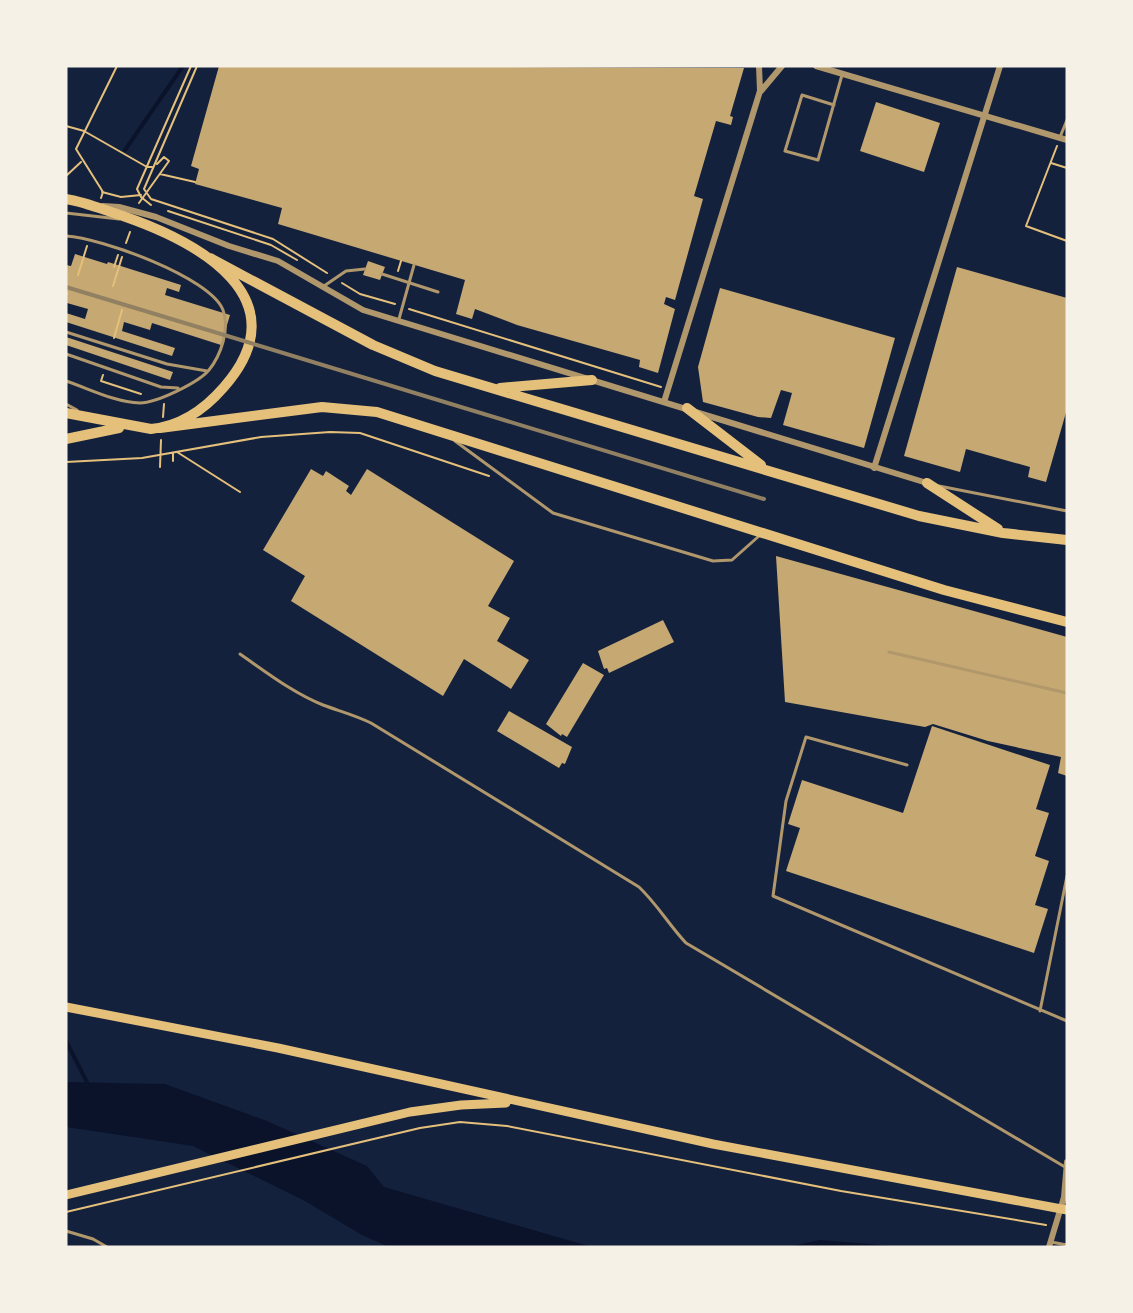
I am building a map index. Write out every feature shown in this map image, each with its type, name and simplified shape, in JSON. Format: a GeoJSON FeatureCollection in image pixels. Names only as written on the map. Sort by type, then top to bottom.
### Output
{"type":"FeatureCollection","features":[{"type":"Feature","properties":{"kind":"highway"},"geometry":{"type":"LineString","coordinates":[[68,196],[169,234],[373,345],[435,370],[919,516],[1003,533],[1067,540]]}},
{"type":"Feature","properties":{"kind":"highway"},"geometry":{"type":"LineString","coordinates":[[162,428],[194,414],[210,403],[242,362],[250,340],[252,321],[242,292],[228,272],[210,258]]}},
{"type":"Feature","properties":{"kind":"highway"},"geometry":{"type":"LineString","coordinates":[[494,388],[592,380]]}},
{"type":"Feature","properties":{"kind":"highway"},"geometry":{"type":"LineString","coordinates":[[66,413],[127,426],[162,428],[337,407],[377,411],[944,590],[1067,622]]}},
{"type":"Feature","properties":{"kind":"highway"},"geometry":{"type":"LineString","coordinates":[[687,408],[766,469]]}},
{"type":"Feature","properties":{"kind":"highway"},"geometry":{"type":"LineString","coordinates":[[66,439],[127,426]]}},
{"type":"Feature","properties":{"kind":"highway"},"geometry":{"type":"LineString","coordinates":[[927,483],[1003,533]]}},
{"type":"Feature","properties":{"kind":"main road"},"geometry":{"type":"LineString","coordinates":[[68,1007],[266,1046],[713,1144],[1067,1210]]}},
{"type":"Feature","properties":{"kind":"main road"},"geometry":{"type":"LineString","coordinates":[[66,1195],[410,1112],[461,1105],[521,1103]]}},
{"type":"Feature","properties":{"kind":"street"},"geometry":{"type":"LineString","coordinates":[[664,402],[760,91],[759,66]]}},
{"type":"Feature","properties":{"kind":"street"},"geometry":{"type":"LineString","coordinates":[[760,91],[782,66]]}},
{"type":"Feature","properties":{"kind":"street"},"geometry":{"type":"LineString","coordinates":[[816,66],[983,117],[1064,138]]}},
{"type":"Feature","properties":{"kind":"street"},"geometry":{"type":"LineString","coordinates":[[874,468],[1000,66]]}},
{"type":"Feature","properties":{"kind":"street"},"geometry":{"type":"LineString","coordinates":[[92,206],[119,207],[156,217],[229,246],[278,261],[363,310],[399,319],[927,483]]}},
{"type":"Feature","properties":{"kind":"street"},"geometry":{"type":"LineString","coordinates":[[1050,1244],[1064,1197],[1067,1162]]}},
{"type":"Feature","properties":{"kind":"lane"},"geometry":{"type":"LineString","coordinates":[[834,105],[802,95],[785,151],[818,160],[834,105],[842,74]]}},
{"type":"Feature","properties":{"kind":"lane"},"geometry":{"type":"LineString","coordinates":[[1064,138],[1067,120]]}},
{"type":"Feature","properties":{"kind":"lane"},"geometry":{"type":"LineString","coordinates":[[66,213],[138,222]]}},
{"type":"Feature","properties":{"kind":"lane"},"geometry":{"type":"LineString","coordinates":[[66,236],[119,251],[191,279],[218,301],[224,312],[226,329],[222,346],[208,371],[153,402],[122,401],[66,381]]}},
{"type":"Feature","properties":{"kind":"lane"},"geometry":{"type":"LineString","coordinates":[[399,319],[414,265]]}},
{"type":"Feature","properties":{"kind":"lane"},"geometry":{"type":"LineString","coordinates":[[322,286],[346,271],[365,269]]}},
{"type":"Feature","properties":{"kind":"lane"},"geometry":{"type":"LineString","coordinates":[[382,274],[438,292]]}},
{"type":"Feature","properties":{"kind":"lane"},"geometry":{"type":"LineString","coordinates":[[66,332],[167,364],[208,371]]}},
{"type":"Feature","properties":{"kind":"lane"},"geometry":{"type":"LineString","coordinates":[[66,354],[161,387],[180,388]]}},
{"type":"Feature","properties":{"kind":"lane"},"geometry":{"type":"LineString","coordinates":[[66,404],[94,420]]}},
{"type":"Feature","properties":{"kind":"lane"},"geometry":{"type":"LineString","coordinates":[[436,429],[554,513],[713,561],[732,560],[763,532]]}},
{"type":"Feature","properties":{"kind":"lane"},"geometry":{"type":"LineString","coordinates":[[927,483],[1067,511]]}},
{"type":"Feature","properties":{"kind":"lane"},"geometry":{"type":"LineString","coordinates":[[889,652],[1067,693]]}},
{"type":"Feature","properties":{"kind":"lane"},"geometry":{"type":"LineString","coordinates":[[240,654],[287,686],[323,705],[354,714],[370,723],[639,886],[656,903],[671,927],[686,943],[1066,1168]]}},
{"type":"Feature","properties":{"kind":"lane"},"geometry":{"type":"LineString","coordinates":[[907,765],[806,737],[786,801],[773,896],[1067,1021]]}},
{"type":"Feature","properties":{"kind":"lane"},"geometry":{"type":"LineString","coordinates":[[1040,1011],[1063,906],[1067,876]]}},
{"type":"Feature","properties":{"kind":"lane"},"geometry":{"type":"LineString","coordinates":[[66,1231],[93,1239],[107,1247]]}},
{"type":"Feature","properties":{"kind":"lane"},"geometry":{"type":"LineString","coordinates":[[1050,1244],[1067,1245]]}},
{"type":"Feature","properties":{"kind":"path"},"geometry":{"type":"LineString","coordinates":[[76,149],[117,66]]}},
{"type":"Feature","properties":{"kind":"path"},"geometry":{"type":"LineString","coordinates":[[144,189],[197,66]]}},
{"type":"Feature","properties":{"kind":"path"},"geometry":{"type":"LineString","coordinates":[[66,126],[84,131],[147,167],[154,167],[164,157],[169,161],[160,174],[195,182]]}},
{"type":"Feature","properties":{"kind":"path"},"geometry":{"type":"LineString","coordinates":[[1064,138],[1051,163],[1026,226],[1067,241]]}},
{"type":"Feature","properties":{"kind":"path"},"geometry":{"type":"LineString","coordinates":[[66,176],[81,161],[103,192],[121,197],[144,195]]}},
{"type":"Feature","properties":{"kind":"path"},"geometry":{"type":"LineString","coordinates":[[1051,163],[1067,168]]}},
{"type":"Feature","properties":{"kind":"path"},"geometry":{"type":"LineString","coordinates":[[114,267],[119,251]]}},
{"type":"Feature","properties":{"kind":"path"},"geometry":{"type":"LineString","coordinates":[[113,340],[122,310]]}},
{"type":"Feature","properties":{"kind":"path"},"geometry":{"type":"LineString","coordinates":[[104,371],[101,381],[143,394]]}},
{"type":"Feature","properties":{"kind":"path"},"geometry":{"type":"LineString","coordinates":[[160,467],[164,401]]}},
{"type":"Feature","properties":{"kind":"path"},"geometry":{"type":"LineString","coordinates":[[66,462],[142,458],[298,432],[360,433],[489,476],[502,475]]}},
{"type":"Feature","properties":{"kind":"path"},"geometry":{"type":"LineString","coordinates":[[173,461],[175,452]]}},
{"type":"Feature","properties":{"kind":"path"},"geometry":{"type":"LineString","coordinates":[[175,452],[240,492]]}},
{"type":"Feature","properties":{"kind":"path"},"geometry":{"type":"LineString","coordinates":[[66,1212],[420,1128],[460,1122],[507,1125],[709,1166],[1056,1226]]}},
{"type":"Feature","properties":{"kind":"water"},"geometry":{"type":"Polygon","coordinates":[[[66,1082],[165,1084],[267,1121],[367,1166],[384,1187],[592,1247],[389,1247],[362,1235],[303,1200],[193,1146],[66,1127],[66,1082]]]}},
{"type":"Feature","properties":{"kind":"water"},"geometry":{"type":"Polygon","coordinates":[[[820,1240],[893,1246],[895,1247],[787,1247],[820,1240]]]}},
{"type":"Feature","properties":{"kind":"building"},"geometry":{"type":"Polygon","coordinates":[[[219,66],[744,68],[730,116],[733,117],[731,125],[716,121],[694,196],[703,199],[675,300],[666,297],[664,304],[675,309],[658,373],[639,367],[640,360],[517,325],[475,309],[472,319],[456,314],[465,280],[278,224],[282,208],[195,184],[199,169],[191,166],[219,66]]]}},
{"type":"Feature","properties":{"kind":"building"},"geometry":{"type":"Polygon","coordinates":[[[876,102],[940,123],[924,172],[860,151],[876,102]]]}},
{"type":"Feature","properties":{"kind":"building"},"geometry":{"type":"Polygon","coordinates":[[[75,254],[181,285],[179,292],[167,288],[165,295],[230,315],[221,345],[152,323],[150,330],[124,322],[122,331],[175,348],[172,356],[66,322],[66,313],[85,319],[88,309],[67,303],[66,265],[71,266],[75,254]]]}},
{"type":"Feature","properties":{"kind":"building"},"geometry":{"type":"Polygon","coordinates":[[[368,261],[385,267],[380,280],[363,275],[368,261]]]}},
{"type":"Feature","properties":{"kind":"building"},"geometry":{"type":"Polygon","coordinates":[[[957,267],[1067,298],[1067,409],[1046,482],[1028,477],[1030,467],[966,449],[960,472],[904,456],[957,267]]]}},
{"type":"Feature","properties":{"kind":"building"},"geometry":{"type":"Polygon","coordinates":[[[720,288],[895,338],[864,448],[783,425],[792,393],[781,390],[771,418],[758,417],[703,402],[698,367],[720,288]]]}},
{"type":"Feature","properties":{"kind":"building"},"geometry":{"type":"Polygon","coordinates":[[[66,337],[173,372],[170,380],[66,345],[66,337]]]}},
{"type":"Feature","properties":{"kind":"building"},"geometry":{"type":"Polygon","coordinates":[[[311,469],[323,476],[326,471],[349,486],[346,491],[351,495],[367,469],[514,561],[488,606],[510,618],[497,641],[529,660],[511,689],[464,659],[443,696],[291,601],[305,576],[263,550],[311,469]]]}},
{"type":"Feature","properties":{"kind":"building"},"geometry":{"type":"Polygon","coordinates":[[[776,556],[1067,637],[1067,776],[1058,773],[1061,757],[988,741],[933,724],[925,727],[785,702],[776,556]]]}},
{"type":"Feature","properties":{"kind":"building"},"geometry":{"type":"Polygon","coordinates":[[[663,620],[674,642],[609,673],[607,668],[604,669],[598,651],[663,620]]]}},
{"type":"Feature","properties":{"kind":"building"},"geometry":{"type":"Polygon","coordinates":[[[583,663],[604,675],[567,737],[562,734],[561,736],[546,724],[583,663]]]}},
{"type":"Feature","properties":{"kind":"building"},"geometry":{"type":"Polygon","coordinates":[[[509,711],[572,747],[565,764],[562,763],[559,768],[497,731],[509,711]]]}},
{"type":"Feature","properties":{"kind":"building"},"geometry":{"type":"Polygon","coordinates":[[[932,726],[1050,765],[1036,809],[1049,813],[1035,856],[1049,861],[1035,905],[1048,909],[1034,953],[786,871],[800,828],[788,824],[802,780],[903,813],[932,726]]]}},
{"type":"Feature","properties":{"kind":"waterway"},"geometry":{"type":"LineString","coordinates":[[125,150],[183,66]]}},
{"type":"Feature","properties":{"kind":"waterway"},"geometry":{"type":"LineString","coordinates":[[66,1041],[89,1086]]}},
{"type":"Feature","properties":{"kind":"railway"},"geometry":{"type":"LineString","coordinates":[[66,287],[764,499]]}}]}
